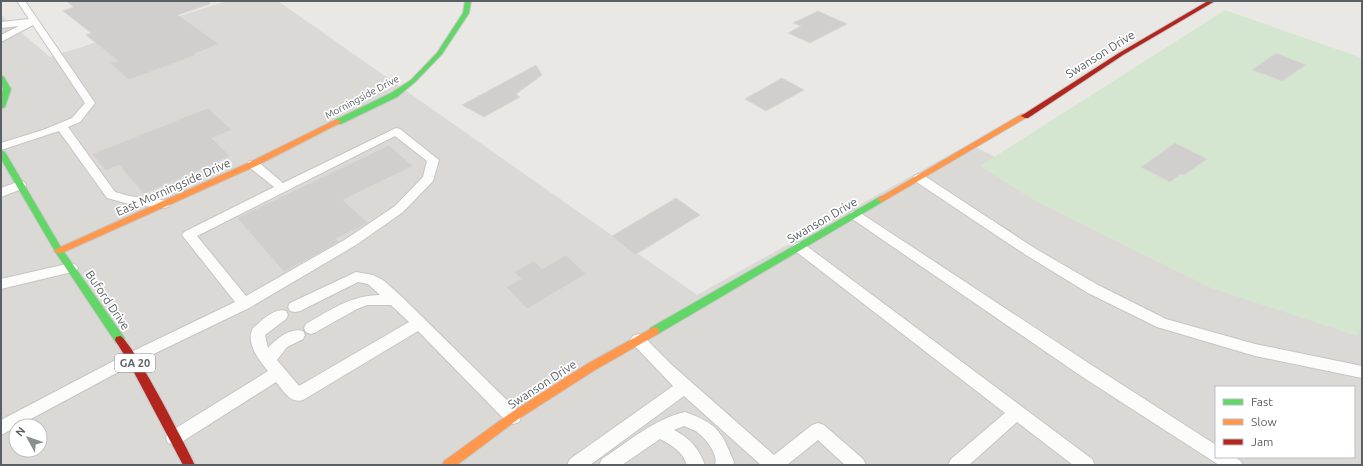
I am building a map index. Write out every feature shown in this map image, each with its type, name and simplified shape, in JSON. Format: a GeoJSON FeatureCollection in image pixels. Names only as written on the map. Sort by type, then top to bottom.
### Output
{"type":"FeatureCollection","features":[{"type":"Feature","properties":{"kind":"main road","name":"Morningside Drive"},"geometry":{"type":"LineString","coordinates":[[296,143],[394,95],[413,81],[439,54],[466,13],[468,1]]}},
{"type":"Feature","properties":{"kind":"main road","name":"Swanson Drive"},"geometry":{"type":"LineString","coordinates":[[448,465],[561,385],[1039,108],[1121,54],[1212,1]]}},
{"type":"Feature","properties":{"kind":"main road"},"geometry":{"type":"LineString","coordinates":[[1,78],[6,89],[1,107]]}},
{"type":"Feature","properties":{"kind":"main road","name":"East Morningside Drive"},"geometry":{"type":"LineString","coordinates":[[59,251],[253,164],[296,143]]}},
{"type":"Feature","properties":{"kind":"main road","name":"Buford Drive"},"geometry":{"type":"LineString","coordinates":[[1,152],[59,251],[132,358],[189,465]]}},
{"type":"Feature","properties":{"kind":"lane"},"geometry":{"type":"LineString","coordinates":[[1,146],[76,120],[90,103],[21,1]]}},
{"type":"Feature","properties":{"kind":"lane"},"geometry":{"type":"LineString","coordinates":[[1,25],[34,22]]}},
{"type":"Feature","properties":{"kind":"lane"},"geometry":{"type":"LineString","coordinates":[[1,39],[34,22]]}},
{"type":"Feature","properties":{"kind":"lane"},"geometry":{"type":"LineString","coordinates":[[61,126],[111,195],[129,200],[164,204]]}},
{"type":"Feature","properties":{"kind":"lane"},"geometry":{"type":"LineString","coordinates":[[1,428],[132,358],[244,304],[351,242],[399,208],[429,178],[433,160],[396,131],[189,235],[244,304]]}},
{"type":"Feature","properties":{"kind":"lane"},"geometry":{"type":"LineString","coordinates":[[253,164],[282,188]]}},
{"type":"Feature","properties":{"kind":"lane"},"geometry":{"type":"LineString","coordinates":[[919,178],[1031,252],[1093,289],[1162,323],[1255,350],[1362,372]]}},
{"type":"Feature","properties":{"kind":"lane"},"geometry":{"type":"LineString","coordinates":[[1,193],[20,185]]}},
{"type":"Feature","properties":{"kind":"lane"},"geometry":{"type":"LineString","coordinates":[[855,215],[1087,371],[1215,453]]}},
{"type":"Feature","properties":{"kind":"lane"},"geometry":{"type":"LineString","coordinates":[[799,247],[1086,465]]}},
{"type":"Feature","properties":{"kind":"lane"},"geometry":{"type":"LineString","coordinates":[[1,284],[71,268]]}},
{"type":"Feature","properties":{"kind":"lane"},"geometry":{"type":"LineString","coordinates":[[295,308],[356,277],[372,279],[419,322],[514,417]]}},
{"type":"Feature","properties":{"kind":"lane"},"geometry":{"type":"LineString","coordinates":[[311,328],[352,305],[366,300],[396,300]]}},
{"type":"Feature","properties":{"kind":"lane"},"geometry":{"type":"LineString","coordinates":[[281,315],[258,332],[257,339],[259,346],[278,373],[297,395],[419,322]]}},
{"type":"Feature","properties":{"kind":"lane"},"geometry":{"type":"LineString","coordinates":[[268,359],[282,344],[298,335]]}},
{"type":"Feature","properties":{"kind":"lane"},"geometry":{"type":"LineString","coordinates":[[638,340],[667,371],[773,465],[818,430],[857,465]]}},
{"type":"Feature","properties":{"kind":"lane"},"geometry":{"type":"LineString","coordinates":[[174,438],[278,373]]}},
{"type":"Feature","properties":{"kind":"lane"},"geometry":{"type":"LineString","coordinates":[[576,465],[684,386]]}},
{"type":"Feature","properties":{"kind":"lane"},"geometry":{"type":"LineString","coordinates":[[957,465],[1018,412]]}},
{"type":"Feature","properties":{"kind":"lane"},"geometry":{"type":"LineString","coordinates":[[608,465],[673,422],[686,419],[702,426],[717,441],[725,462],[724,465]]}},
{"type":"Feature","properties":{"kind":"lane"},"geometry":{"type":"LineString","coordinates":[[658,431],[669,434],[683,443],[696,465]]}},
{"type":"Feature","properties":{"kind":"lane"},"geometry":{"type":"LineString","coordinates":[[1223,458],[1234,465]]}},
{"type":"Feature","properties":{"kind":"shaded area"},"geometry":{"type":"Polygon","coordinates":[[[227,1],[278,1],[697,295],[969,144],[1284,299],[1362,201],[1362,465],[1,465],[1,15],[50,57],[227,1]]]}},
{"type":"Feature","properties":{"kind":"green space"},"geometry":{"type":"Polygon","coordinates":[[[1225,10],[1362,58],[1362,323],[1358,336],[1211,288],[1034,200],[980,166],[1225,10]]]}},
{"type":"Feature","properties":{"kind":"building"},"geometry":{"type":"Polygon","coordinates":[[[66,1],[210,1],[210,4],[178,15],[219,44],[194,54],[196,55],[129,80],[110,63],[118,61],[86,35],[91,33],[63,11],[74,7],[66,1]]]}},
{"type":"Feature","properties":{"kind":"building"},"geometry":{"type":"Polygon","coordinates":[[[818,11],[847,24],[810,43],[788,33],[801,26],[793,23],[818,11]]]}},
{"type":"Feature","properties":{"kind":"building"},"geometry":{"type":"Polygon","coordinates":[[[1276,53],[1306,65],[1282,81],[1252,70],[1276,53]]]}},
{"type":"Feature","properties":{"kind":"building"},"geometry":{"type":"Polygon","coordinates":[[[536,65],[542,75],[516,94],[520,97],[484,117],[462,105],[536,65]]]}},
{"type":"Feature","properties":{"kind":"building"},"geometry":{"type":"Polygon","coordinates":[[[782,78],[804,90],[766,111],[745,99],[782,78]]]}},
{"type":"Feature","properties":{"kind":"building"},"geometry":{"type":"Polygon","coordinates":[[[208,108],[232,130],[212,138],[230,156],[144,194],[119,165],[106,171],[92,154],[208,108]]]}},
{"type":"Feature","properties":{"kind":"building"},"geometry":{"type":"Polygon","coordinates":[[[1175,143],[1207,159],[1184,175],[1181,174],[1170,182],[1141,167],[1175,143]]]}},
{"type":"Feature","properties":{"kind":"building"},"geometry":{"type":"Polygon","coordinates":[[[389,145],[413,166],[343,200],[368,223],[336,239],[339,242],[284,272],[237,218],[389,145]]]}},
{"type":"Feature","properties":{"kind":"building"},"geometry":{"type":"Polygon","coordinates":[[[676,198],[700,215],[635,255],[612,236],[676,198]]]}},
{"type":"Feature","properties":{"kind":"building"},"geometry":{"type":"Polygon","coordinates":[[[566,255],[586,274],[527,309],[506,287],[521,279],[514,272],[534,261],[542,269],[566,255]]]}},
{"type":"Feature","properties":{"kind":"traffic: fast"},"geometry":{"type":"LineString","coordinates":[[338,122],[394,95],[413,81],[439,54],[466,13],[468,1]]}},
{"type":"Feature","properties":{"kind":"traffic: fast"},"geometry":{"type":"LineString","coordinates":[[1,77],[7,89],[1,107]]}},
{"type":"Feature","properties":{"kind":"traffic: fast"},"geometry":{"type":"LineString","coordinates":[[1,152],[59,251],[120,340]]}},
{"type":"Feature","properties":{"kind":"traffic: fast"},"geometry":{"type":"LineString","coordinates":[[654,331],[881,199]]}},
{"type":"Feature","properties":{"kind":"traffic: slow"},"geometry":{"type":"LineString","coordinates":[[881,199],[1025,116]]}},
{"type":"Feature","properties":{"kind":"traffic: slow"},"geometry":{"type":"LineString","coordinates":[[59,251],[253,164],[338,122]]}},
{"type":"Feature","properties":{"kind":"traffic: slow"},"geometry":{"type":"LineString","coordinates":[[448,465],[513,417],[591,367],[654,331]]}},
{"type":"Feature","properties":{"kind":"traffic: jam"},"geometry":{"type":"LineString","coordinates":[[1025,116],[1121,54],[1212,1]]}},
{"type":"Feature","properties":{"kind":"traffic: jam"},"geometry":{"type":"LineString","coordinates":[[120,340],[132,358],[189,465]]}}]}
